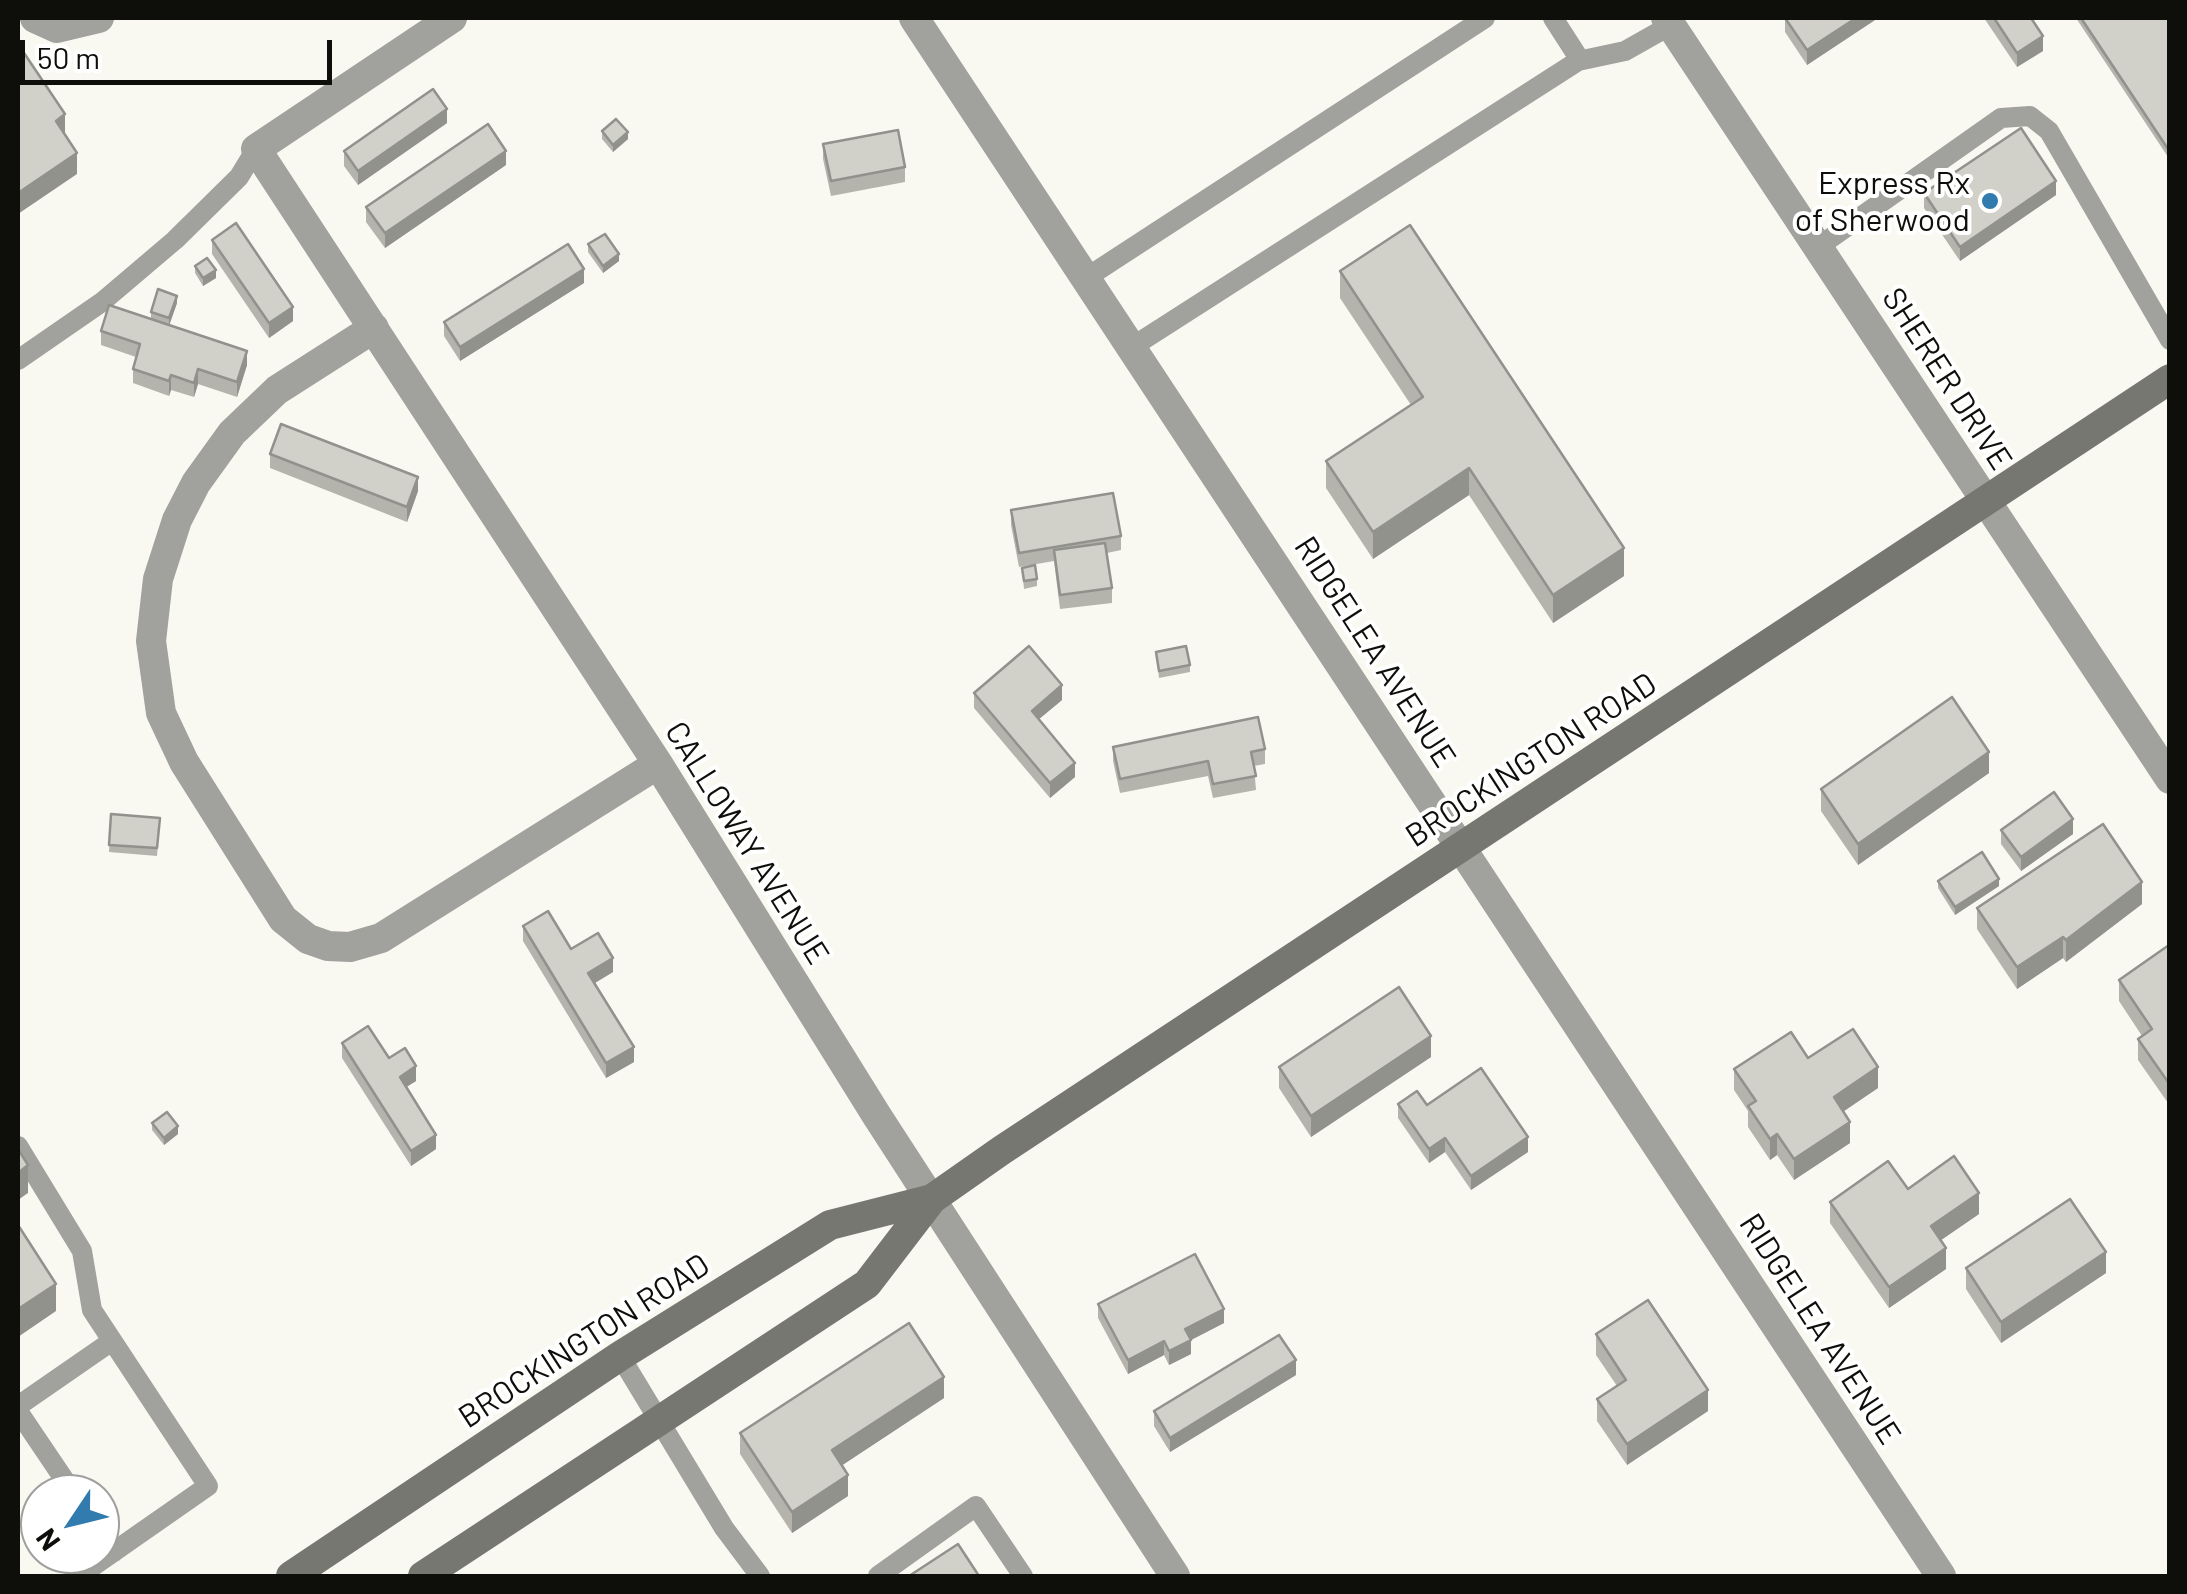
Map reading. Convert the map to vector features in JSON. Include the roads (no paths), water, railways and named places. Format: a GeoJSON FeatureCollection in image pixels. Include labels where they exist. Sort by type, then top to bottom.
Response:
{"type":"FeatureCollection","features":[{"type":"Feature","properties":{"kind":"main road","name":"BROCKINGTON ROAD"},"geometry":{"type":"LineString","coordinates":[[424,1576],[867,1284],[932,1200],[2170,379]]}},
{"type":"Feature","properties":{"kind":"main road","name":"BROCKINGTON ROAD"},"geometry":{"type":"LineString","coordinates":[[291,1576],[620,1356],[830,1225],[932,1200]]}},
{"type":"Feature","properties":{"kind":"street"},"geometry":{"type":"LineString","coordinates":[[35,18],[57,28],[99,18]]}},
{"type":"Feature","properties":{"kind":"street"},"geometry":{"type":"LineString","coordinates":[[256,148],[452,18]]}},
{"type":"Feature","properties":{"kind":"street","name":"RIDGELEA AVENUE"},"geometry":{"type":"LineString","coordinates":[[914,18],[1941,1576]]}},
{"type":"Feature","properties":{"kind":"street","name":"SHERER DRIVE"},"geometry":{"type":"LineString","coordinates":[[1668,21],[1985,501],[2164,760]]}},
{"type":"Feature","properties":{"kind":"street","name":"CALLOWAY AVENUE"},"geometry":{"type":"LineString","coordinates":[[256,148],[658,764],[932,1200],[1175,1576]]}},
{"type":"Feature","properties":{"kind":"street"},"geometry":{"type":"LineString","coordinates":[[374,328],[277,390],[232,433],[196,483],[177,520],[158,579],[151,641],[161,713],[184,762],[284,919],[308,939],[328,946],[350,947],[381,938],[658,764]]}},
{"type":"Feature","properties":{"kind":"lane"},"geometry":{"type":"LineString","coordinates":[[1086,278],[1485,18]]}},
{"type":"Feature","properties":{"kind":"lane"},"geometry":{"type":"LineString","coordinates":[[1553,18],[1580,60]]}},
{"type":"Feature","properties":{"kind":"lane"},"geometry":{"type":"LineString","coordinates":[[1132,348],[1580,60],[1624,50],[1668,21]]}},
{"type":"Feature","properties":{"kind":"lane"},"geometry":{"type":"LineString","coordinates":[[1818,247],[2000,118],[2030,116],[2048,131],[2170,340]]}},
{"type":"Feature","properties":{"kind":"lane"},"geometry":{"type":"LineString","coordinates":[[18,360],[102,302],[175,240],[239,177],[256,148]]}},
{"type":"Feature","properties":{"kind":"lane"},"geometry":{"type":"LineString","coordinates":[[18,1146],[82,1251],[92,1310],[208,1486],[120,1548]]}},
{"type":"Feature","properties":{"kind":"lane"},"geometry":{"type":"LineString","coordinates":[[61,1474],[18,1408],[112,1340]]}},
{"type":"Feature","properties":{"kind":"lane"},"geometry":{"type":"LineString","coordinates":[[620,1356],[724,1528],[760,1576]]}},
{"type":"Feature","properties":{"kind":"lane"},"geometry":{"type":"LineString","coordinates":[[878,1576],[976,1506],[1023,1576]]}},
{"type":"Feature","properties":{"kind":"place","name":"Express Rx of Sherwood"},"geometry":{"type":"Point","coordinates":[1990,201]}}]}
